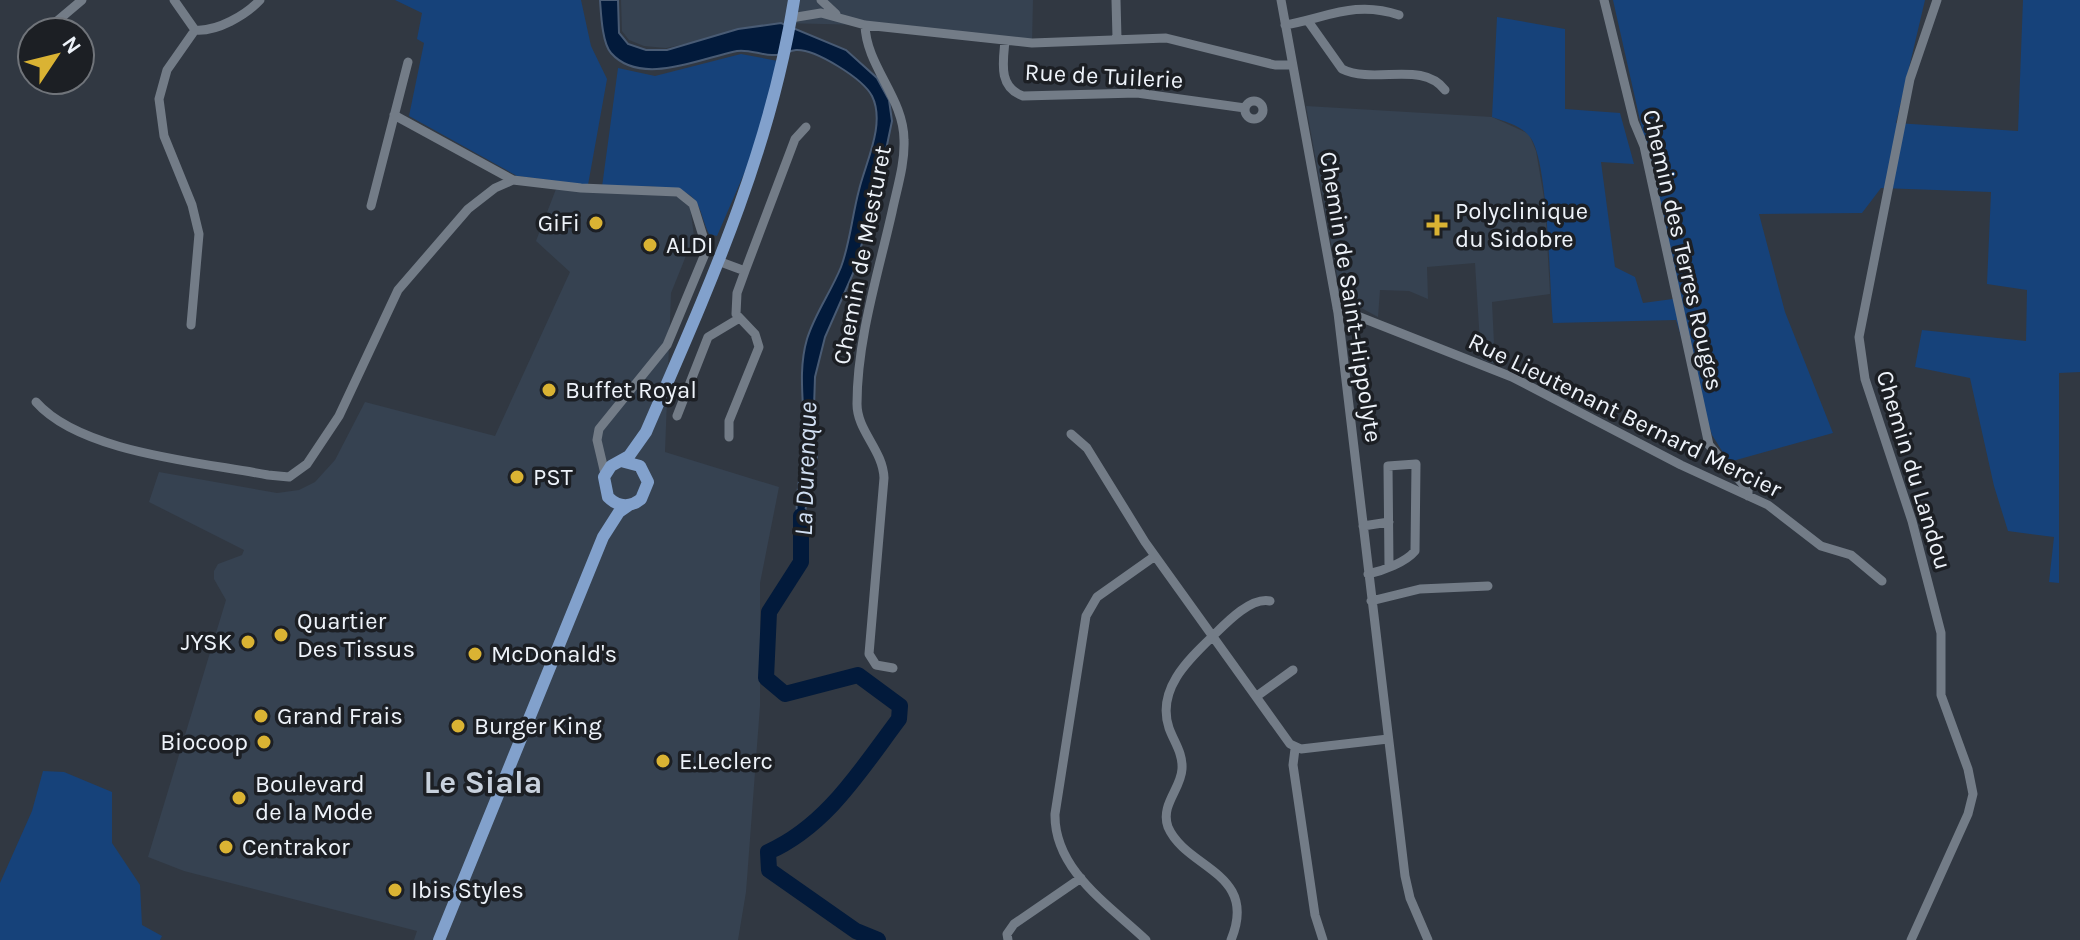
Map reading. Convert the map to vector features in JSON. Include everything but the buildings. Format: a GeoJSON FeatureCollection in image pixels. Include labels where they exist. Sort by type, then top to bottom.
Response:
{"type":"FeatureCollection","features":[{"type":"Feature","properties":{"kind":"main road"},"geometry":{"type":"LineString","coordinates":[[603,537],[608,497],[603,484],[605,475],[646,432],[718,261],[755,166],[782,68],[794,0]]}},
{"type":"Feature","properties":{"kind":"main road"},"geometry":{"type":"LineString","coordinates":[[439,940],[603,537],[619,512],[645,494],[648,482],[644,471],[646,432]]}},
{"type":"Feature","properties":{"kind":"main road"},"geometry":{"type":"LineString","coordinates":[[620,462],[634,463],[644,471]]}},
{"type":"Feature","properties":{"kind":"main road"},"geometry":{"type":"LineString","coordinates":[[608,497],[617,504],[629,505]]}},
{"type":"Feature","properties":{"kind":"street"},"geometry":{"type":"LineString","coordinates":[[63,16],[82,0]]}},
{"type":"Feature","properties":{"kind":"street"},"geometry":{"type":"LineString","coordinates":[[174,0],[195,30]]}},
{"type":"Feature","properties":{"kind":"street"},"geometry":{"type":"LineString","coordinates":[[195,30],[208,29],[244,14],[260,0]]}},
{"type":"Feature","properties":{"kind":"street"},"geometry":{"type":"LineString","coordinates":[[821,0],[839,16]]}},
{"type":"Feature","properties":{"kind":"street"},"geometry":{"type":"LineString","coordinates":[[1116,0],[1117,38]]}},
{"type":"Feature","properties":{"kind":"street","name":"Chemin de Saint-Hippolyte"},"geometry":{"type":"LineString","coordinates":[[1281,0],[1337,308],[1406,884],[1428,940]]}},
{"type":"Feature","properties":{"kind":"street","name":"Chemin des Terres Rouges"},"geometry":{"type":"LineString","coordinates":[[1604,0],[1634,122],[1644,146],[1709,445],[1748,490],[1748,496]]}},
{"type":"Feature","properties":{"kind":"street","name":"Chemin du Landou"},"geometry":{"type":"LineString","coordinates":[[1911,940],[1968,814],[1973,794],[1966,761],[1942,701],[1941,633],[1912,521],[1865,379],[1859,337],[1910,79],[1937,0]]}},
{"type":"Feature","properties":{"kind":"street"},"geometry":{"type":"LineString","coordinates":[[1285,25],[1308,21],[1344,5],[1384,8],[1399,15]]}},
{"type":"Feature","properties":{"kind":"street"},"geometry":{"type":"LineString","coordinates":[[790,22],[812,14],[839,16],[865,25],[1046,44],[1117,38],[1179,40],[1275,65],[1292,65]]}},
{"type":"Feature","properties":{"kind":"street"},"geometry":{"type":"LineString","coordinates":[[1308,21],[1342,69],[1389,77],[1408,74],[1430,76],[1445,90]]}},
{"type":"Feature","properties":{"kind":"street","name":"Chemin de Mesturet"},"geometry":{"type":"LineString","coordinates":[[865,25],[867,41],[893,99],[904,137],[899,179],[863,343],[857,404],[860,420],[880,453],[884,478],[869,654],[876,665],[893,668]]}},
{"type":"Feature","properties":{"kind":"street"},"geometry":{"type":"LineString","coordinates":[[191,325],[199,234],[192,205],[164,136],[159,99],[167,70],[195,30]]}},
{"type":"Feature","properties":{"kind":"street","name":"Rue de Tuilerie"},"geometry":{"type":"LineString","coordinates":[[1005,41],[1004,76],[1012,91],[1023,96],[1137,93],[1245,108]]}},
{"type":"Feature","properties":{"kind":"street"},"geometry":{"type":"LineString","coordinates":[[371,206],[408,62]]}},
{"type":"Feature","properties":{"kind":"street"},"geometry":{"type":"LineString","coordinates":[[394,115],[513,180],[581,188],[672,191],[690,199],[707,249],[667,345],[599,429],[605,475]]}},
{"type":"Feature","properties":{"kind":"street"},"geometry":{"type":"LineString","coordinates":[[729,437],[729,421],[759,347],[755,334],[738,319],[736,298],[795,139],[806,127]]}},
{"type":"Feature","properties":{"kind":"street"},"geometry":{"type":"LineString","coordinates":[[36,402],[50,416],[99,441],[268,475],[295,474],[319,448],[339,416],[403,283],[477,201],[513,180]]}},
{"type":"Feature","properties":{"kind":"street"},"geometry":{"type":"LineString","coordinates":[[718,261],[745,271]]}},
{"type":"Feature","properties":{"kind":"street","name":"Rue Lieutenant Bernard Mercier"},"geometry":{"type":"LineString","coordinates":[[1337,308],[1512,377],[1785,516],[1821,546],[1855,558],[1882,581]]}},
{"type":"Feature","properties":{"kind":"street"},"geometry":{"type":"LineString","coordinates":[[677,416],[708,337],[738,319]]}},
{"type":"Feature","properties":{"kind":"street"},"geometry":{"type":"LineString","coordinates":[[1071,434],[1087,448],[1155,556],[1295,749],[1293,765],[1315,915],[1323,940]]}},
{"type":"Feature","properties":{"kind":"street"},"geometry":{"type":"LineString","coordinates":[[599,446],[620,462]]}},
{"type":"Feature","properties":{"kind":"street"},"geometry":{"type":"LineString","coordinates":[[1368,574],[1389,566],[1415,551],[1416,464],[1388,466],[1389,566]]}},
{"type":"Feature","properties":{"kind":"street"},"geometry":{"type":"LineString","coordinates":[[1363,526],[1389,525]]}},
{"type":"Feature","properties":{"kind":"street"},"geometry":{"type":"LineString","coordinates":[[1146,940],[1081,878],[1061,850],[1055,823],[1084,623],[1097,597],[1155,556]]}},
{"type":"Feature","properties":{"kind":"street"},"geometry":{"type":"LineString","coordinates":[[1371,601],[1420,589],[1488,586]]}},
{"type":"Feature","properties":{"kind":"street"},"geometry":{"type":"LineString","coordinates":[[1231,940],[1237,915],[1230,890],[1175,837],[1166,817],[1182,769],[1181,754],[1168,725],[1168,699],[1180,671],[1213,636],[1255,603],[1270,601]]}},
{"type":"Feature","properties":{"kind":"street"},"geometry":{"type":"LineString","coordinates":[[1257,696],[1293,670]]}},
{"type":"Feature","properties":{"kind":"street"},"geometry":{"type":"LineString","coordinates":[[1295,749],[1388,739]]}},
{"type":"Feature","properties":{"kind":"street"},"geometry":{"type":"LineString","coordinates":[[1008,940],[1007,934],[1014,924],[1081,878]]}},
{"type":"Feature","properties":{"kind":"shaded area"},"geometry":{"type":"Polygon","coordinates":[[[395,0],[581,0],[591,46],[607,79],[588,185],[517,176],[409,116],[424,43],[417,39],[422,13],[395,0]]]}},
{"type":"Feature","properties":{"kind":"shaded area"},"geometry":{"type":"Polygon","coordinates":[[[621,0],[1033,0],[1032,43],[865,25],[781,23],[666,48],[644,46],[629,40],[622,31],[621,0]]]}},
{"type":"Feature","properties":{"kind":"shaded area"},"geometry":{"type":"Polygon","coordinates":[[[1613,0],[1925,0],[1896,123],[2018,131],[2023,0],[2080,0],[2080,372],[2059,373],[2059,583],[2049,582],[2054,537],[2008,531],[1994,486],[1970,378],[1915,367],[1922,330],[2026,341],[2027,290],[1987,284],[1991,192],[1881,188],[1862,213],[1759,214],[1785,312],[1833,433],[1729,462],[1712,435],[1676,320],[1553,323],[1545,197],[1536,150],[1530,137],[1522,130],[1492,117],[1497,17],[1565,29],[1565,109],[1620,113],[1634,164],[1601,162],[1615,267],[1635,277],[1643,303],[1680,298],[1613,0]]]}},
{"type":"Feature","properties":{"kind":"shaded area"},"geometry":{"type":"Polygon","coordinates":[[[741,54],[778,61],[753,153],[717,236],[709,234],[697,203],[687,193],[638,186],[602,187],[618,68],[655,76],[741,54]]]}},
{"type":"Feature","properties":{"kind":"shaded area","name":"Polyclinique du Sidobre"},"geometry":{"type":"Polygon","coordinates":[[[1306,106],[1492,117],[1529,134],[1536,151],[1545,204],[1550,294],[1492,302],[1495,364],[1481,359],[1475,263],[1427,267],[1428,299],[1409,291],[1380,290],[1378,317],[1341,297],[1306,106]]]}},
{"type":"Feature","properties":{"kind":"shaded area"},"geometry":{"type":"Polygon","coordinates":[[[556,189],[676,196],[690,206],[694,236],[671,293],[665,452],[779,487],[760,583],[760,706],[746,892],[738,940],[414,940],[417,931],[184,871],[148,857],[226,600],[214,579],[214,571],[218,564],[242,555],[244,550],[149,502],[159,472],[277,493],[299,490],[315,482],[335,460],[365,402],[495,436],[570,272],[536,241],[556,189]]]}},
{"type":"Feature","properties":{"kind":"shaded area"},"geometry":{"type":"Polygon","coordinates":[[[43,771],[64,772],[112,792],[112,843],[140,885],[142,925],[162,936],[160,940],[0,940],[0,883],[32,811],[43,771]]]}},
{"type":"Feature","properties":{"kind":"water"},"geometry":{"type":"Polygon","coordinates":[[[600,0],[618,0],[619,33],[628,44],[646,50],[667,50],[738,29],[781,23],[846,50],[877,78],[889,100],[892,121],[882,169],[855,269],[825,337],[815,377],[813,439],[817,457],[804,516],[803,542],[797,501],[804,441],[804,352],[810,329],[837,276],[847,248],[876,131],[876,107],[872,96],[838,66],[805,51],[768,55],[737,51],[672,67],[638,68],[624,63],[608,48],[602,28],[600,0]]]}},
{"type":"Feature","properties":{"kind":"waterway","name":"La Durenque"},"geometry":{"type":"LineString","coordinates":[[801,516],[801,562],[769,612],[766,678],[785,694],[858,675],[900,706],[899,719],[857,776],[826,811],[789,841],[768,852],[769,870],[856,931],[878,940]]}},
{"type":"Feature","properties":{"kind":"place","name":"GiFi"},"geometry":{"type":"Point","coordinates":[596,223]}},
{"type":"Feature","properties":{"kind":"place","name":"Polyclinique du Sidobre"},"geometry":{"type":"Point","coordinates":[1437,225]}},
{"type":"Feature","properties":{"kind":"place","name":"ALDI"},"geometry":{"type":"Point","coordinates":[650,245]}},
{"type":"Feature","properties":{"kind":"place","name":"Buffet Royal"},"geometry":{"type":"Point","coordinates":[549,390]}},
{"type":"Feature","properties":{"kind":"place","name":"PST"},"geometry":{"type":"Point","coordinates":[517,477]}},
{"type":"Feature","properties":{"kind":"place","name":"Quartier Des Tissus"},"geometry":{"type":"Point","coordinates":[281,635]}},
{"type":"Feature","properties":{"kind":"place","name":"JYSK"},"geometry":{"type":"Point","coordinates":[248,642]}},
{"type":"Feature","properties":{"kind":"place","name":"McDonald's"},"geometry":{"type":"Point","coordinates":[475,654]}},
{"type":"Feature","properties":{"kind":"place","name":"Grand Frais"},"geometry":{"type":"Point","coordinates":[261,716]}},
{"type":"Feature","properties":{"kind":"place","name":"Burger King"},"geometry":{"type":"Point","coordinates":[458,726]}},
{"type":"Feature","properties":{"kind":"place","name":"Biocoop"},"geometry":{"type":"Point","coordinates":[264,742]}},
{"type":"Feature","properties":{"kind":"place","name":"E.Leclerc"},"geometry":{"type":"Point","coordinates":[663,761]}},
{"type":"Feature","properties":{"kind":"place","name":"Boulevard de la Mode"},"geometry":{"type":"Point","coordinates":[239,798]}},
{"type":"Feature","properties":{"kind":"place","name":"Centrakor"},"geometry":{"type":"Point","coordinates":[226,847]}},
{"type":"Feature","properties":{"kind":"place","name":"Ibis Styles"},"geometry":{"type":"Point","coordinates":[395,890]}},
{"type":"Feature","properties":{"kind":"district","name":"Le Siala"},"geometry":{"type":"Point","coordinates":[483,782]}}]}
